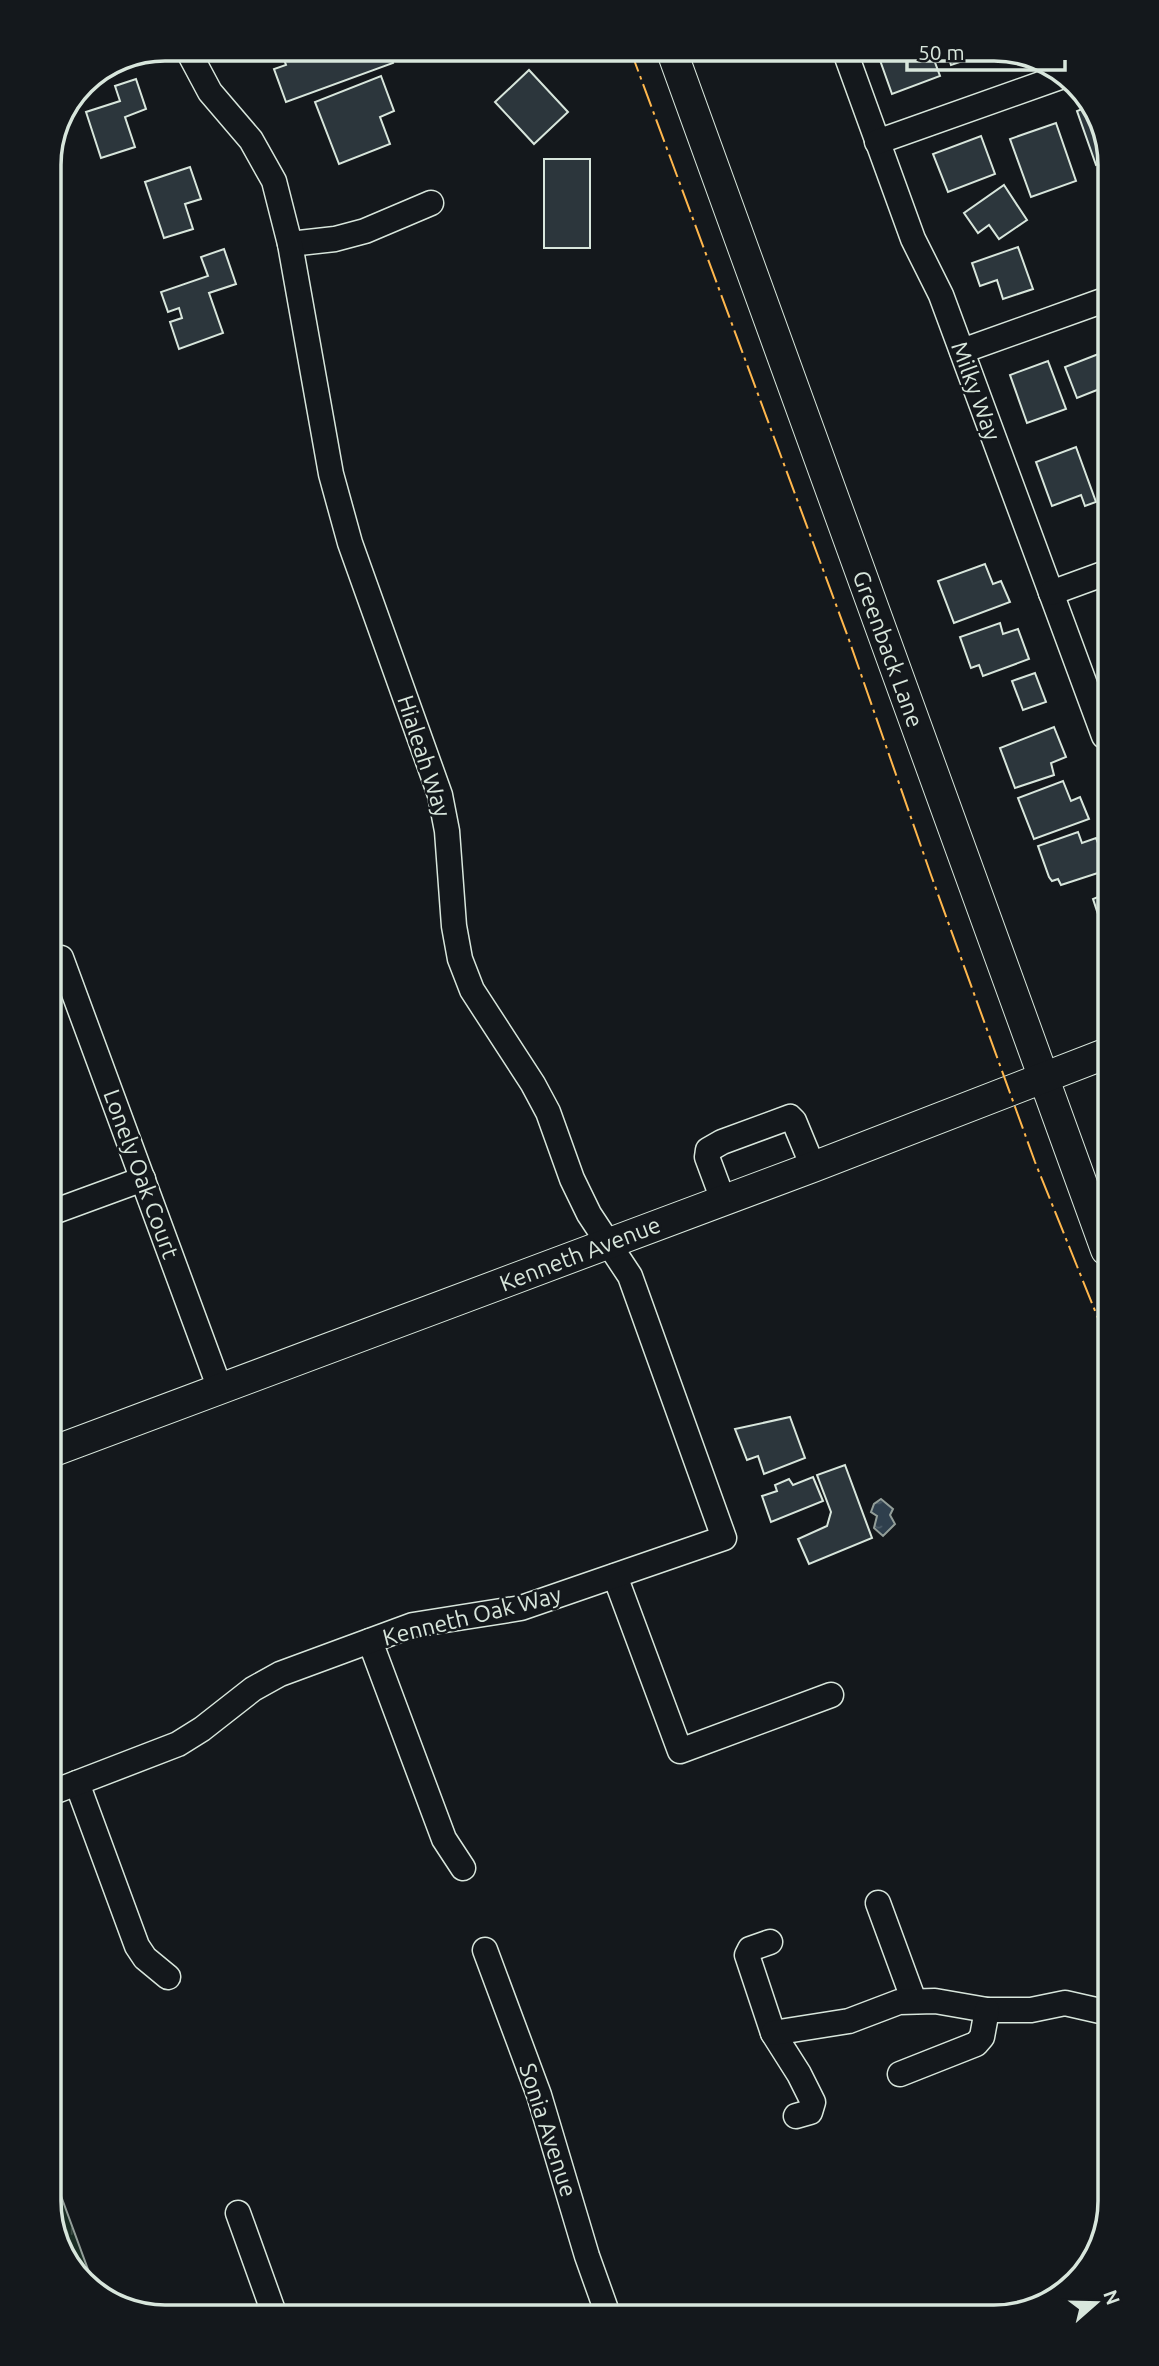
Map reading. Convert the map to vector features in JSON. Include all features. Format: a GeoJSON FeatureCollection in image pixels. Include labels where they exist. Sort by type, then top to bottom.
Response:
{"type":"FeatureCollection","features":[{"type":"Feature","properties":{"kind":"main road","name":"Greenback Lane"},"geometry":{"type":"LineString","coordinates":[[675,61],[1098,1228]]}},
{"type":"Feature","properties":{"kind":"main road","name":"Kenneth Avenue"},"geometry":{"type":"LineString","coordinates":[[61,1448],[1044,1080],[1098,1057]]}},
{"type":"Feature","properties":{"kind":"street","name":"Hialeah Way"},"geometry":{"type":"LineString","coordinates":[[193,61],[210,92],[260,153],[274,181],[290,244],[331,474],[350,543],[440,795],[447,831],[454,926],[460,959],[479,1006],[533,1084],[548,1112],[572,1178],[589,1214],[608,1244]]}},
{"type":"Feature","properties":{"kind":"street","name":"Milky Way"},"geometry":{"type":"LineString","coordinates":[[848,61],[913,239],[941,295],[1098,720]]}},
{"type":"Feature","properties":{"kind":"street"},"geometry":{"type":"LineString","coordinates":[[877,142],[1053,80]]}},
{"type":"Feature","properties":{"kind":"street"},"geometry":{"type":"LineString","coordinates":[[290,244],[335,239],[365,231],[431,203]]}},
{"type":"Feature","properties":{"kind":"street"},"geometry":{"type":"LineString","coordinates":[[962,351],[1098,302]]}},
{"type":"Feature","properties":{"kind":"street"},"geometry":{"type":"LineString","coordinates":[[1051,593],[1098,576]]}},
{"type":"Feature","properties":{"kind":"street","name":"Lonely Oak Court"},"geometry":{"type":"LineString","coordinates":[[61,958],[220,1389]]}},
{"type":"Feature","properties":{"kind":"street"},"geometry":{"type":"LineString","coordinates":[[723,1200],[707,1157],[708,1150],[722,1142],[790,1117],[813,1167]]}},
{"type":"Feature","properties":{"kind":"street"},"geometry":{"type":"LineString","coordinates":[[61,1210],[143,1179]]}},
{"type":"Feature","properties":{"kind":"street","name":"Kenneth Oak Way"},"geometry":{"type":"LineString","coordinates":[[66,1787],[178,1744],[253,1689],[280,1674],[423,1623],[521,1608],[724,1538],[629,1276],[608,1244]]}},
{"type":"Feature","properties":{"kind":"street"},"geometry":{"type":"LineString","coordinates":[[615,1576],[680,1751],[831,1695]]}},
{"type":"Feature","properties":{"kind":"street"},"geometry":{"type":"LineString","coordinates":[[370,1641],[444,1839],[463,1868]]}},
{"type":"Feature","properties":{"kind":"street"},"geometry":{"type":"LineString","coordinates":[[66,1787],[137,1946],[145,1958],[168,1978]]}},
{"type":"Feature","properties":{"kind":"street"},"geometry":{"type":"LineString","coordinates":[[877,1903],[914,2001]]}},
{"type":"Feature","properties":{"kind":"street"},"geometry":{"type":"LineString","coordinates":[[770,1942],[750,1949],[747,1955],[773,2033],[813,2102],[810,2112],[796,2116]]}},
{"type":"Feature","properties":{"kind":"street","name":"Sonia Avenue"},"geometry":{"type":"LineString","coordinates":[[485,1950],[539,2095],[587,2256],[604,2305]]}},
{"type":"Feature","properties":{"kind":"street"},"geometry":{"type":"LineString","coordinates":[[773,2033],[849,2021],[899,2002],[934,2001],[987,2010],[1031,2010],[1065,2003],[1098,2010]]}},
{"type":"Feature","properties":{"kind":"street"},"geometry":{"type":"LineString","coordinates":[[900,2074],[976,2044],[982,2036],[987,2010]]}},
{"type":"Feature","properties":{"kind":"street"},"geometry":{"type":"LineString","coordinates":[[238,2214],[271,2305]]}},
{"type":"Feature","properties":{"kind":"green space"},"geometry":{"type":"Polygon","coordinates":[[[61,2196],[88,2270],[69,2241],[63,2221],[61,2196]]]}},
{"type":"Feature","properties":{"kind":"water"},"geometry":{"type":"Polygon","coordinates":[[[881,1499],[893,1509],[890,1515],[895,1524],[883,1536],[874,1528],[877,1516],[871,1512],[874,1504],[881,1499]]]}},
{"type":"Feature","properties":{"kind":"building"},"geometry":{"type":"Polygon","coordinates":[[[284,61],[393,63],[286,102],[274,69],[286,65],[284,61]]]}},
{"type":"Feature","properties":{"kind":"building"},"geometry":{"type":"Polygon","coordinates":[[[880,61],[934,61],[940,76],[892,94],[880,61]]]}},
{"type":"Feature","properties":{"kind":"building"},"geometry":{"type":"Polygon","coordinates":[[[529,70],[568,112],[534,144],[495,102],[529,70]]]}},
{"type":"Feature","properties":{"kind":"building"},"geometry":{"type":"Polygon","coordinates":[[[381,76],[394,111],[380,117],[390,144],[339,164],[315,102],[381,76]]]}},
{"type":"Feature","properties":{"kind":"building"},"geometry":{"type":"Polygon","coordinates":[[[136,79],[146,109],[125,117],[135,147],[101,158],[86,112],[120,101],[115,86],[136,79]]]}},
{"type":"Feature","properties":{"kind":"building"},"geometry":{"type":"Polygon","coordinates":[[[1081,109],[1090,125],[1096,145],[1096,165],[1077,111],[1081,109]]]}},
{"type":"Feature","properties":{"kind":"building"},"geometry":{"type":"Polygon","coordinates":[[[1056,123],[1076,181],[1031,197],[1010,139],[1056,123]]]}},
{"type":"Feature","properties":{"kind":"building"},"geometry":{"type":"Polygon","coordinates":[[[981,136],[995,174],[948,192],[933,154],[981,136]]]}},
{"type":"Feature","properties":{"kind":"building"},"geometry":{"type":"Polygon","coordinates":[[[544,159],[590,159],[590,248],[544,248],[544,159]]]}},
{"type":"Feature","properties":{"kind":"building"},"geometry":{"type":"Polygon","coordinates":[[[190,167],[201,199],[185,204],[193,229],[164,238],[145,182],[190,167]]]}},
{"type":"Feature","properties":{"kind":"building"},"geometry":{"type":"Polygon","coordinates":[[[1004,185],[1027,220],[999,239],[989,225],[978,233],[964,213],[1004,185]]]}},
{"type":"Feature","properties":{"kind":"building"},"geometry":{"type":"Polygon","coordinates":[[[1018,247],[1033,289],[1003,299],[997,280],[980,286],[972,263],[1018,247]]]}},
{"type":"Feature","properties":{"kind":"building"},"geometry":{"type":"Polygon","coordinates":[[[224,249],[236,284],[209,293],[223,333],[179,349],[170,322],[182,318],[179,308],[168,312],[161,292],[208,276],[201,257],[224,249]]]}},
{"type":"Feature","properties":{"kind":"building"},"geometry":{"type":"Polygon","coordinates":[[[1098,354],[1098,390],[1077,398],[1065,367],[1098,354]]]}},
{"type":"Feature","properties":{"kind":"building"},"geometry":{"type":"Polygon","coordinates":[[[1048,361],[1066,409],[1027,423],[1010,375],[1048,361]]]}},
{"type":"Feature","properties":{"kind":"building"},"geometry":{"type":"Polygon","coordinates":[[[1076,447],[1096,502],[1085,506],[1081,495],[1052,506],[1036,462],[1076,447]]]}},
{"type":"Feature","properties":{"kind":"building"},"geometry":{"type":"Polygon","coordinates":[[[985,564],[993,584],[1001,581],[1010,602],[954,623],[938,581],[985,564]]]}},
{"type":"Feature","properties":{"kind":"building"},"geometry":{"type":"Polygon","coordinates":[[[1000,623],[1003,634],[1018,629],[1029,659],[983,676],[979,665],[971,668],[960,637],[1000,623]]]}},
{"type":"Feature","properties":{"kind":"building"},"geometry":{"type":"Polygon","coordinates":[[[1035,673],[1046,702],[1023,710],[1012,681],[1035,673]]]}},
{"type":"Feature","properties":{"kind":"building"},"geometry":{"type":"Polygon","coordinates":[[[1054,727],[1066,757],[1051,763],[1054,775],[1015,788],[1000,748],[1054,727]]]}},
{"type":"Feature","properties":{"kind":"building"},"geometry":{"type":"Polygon","coordinates":[[[1063,781],[1071,801],[1080,797],[1089,819],[1034,839],[1018,798],[1063,781]]]}},
{"type":"Feature","properties":{"kind":"building"},"geometry":{"type":"Polygon","coordinates":[[[1078,832],[1082,843],[1096,838],[1098,873],[1061,885],[1058,879],[1052,881],[1038,846],[1078,832]]]}},
{"type":"Feature","properties":{"kind":"building"},"geometry":{"type":"Polygon","coordinates":[[[1098,897],[1098,914],[1093,899],[1098,897]]]}},
{"type":"Feature","properties":{"kind":"building"},"geometry":{"type":"Polygon","coordinates":[[[790,1417],[805,1458],[764,1474],[758,1456],[747,1460],[735,1429],[790,1417]]]}},
{"type":"Feature","properties":{"kind":"building"},"geometry":{"type":"Polygon","coordinates":[[[845,1465],[872,1538],[809,1564],[798,1539],[827,1526],[831,1512],[817,1475],[845,1465]]]}},
{"type":"Feature","properties":{"kind":"building"},"geometry":{"type":"Polygon","coordinates":[[[813,1477],[823,1501],[771,1522],[762,1496],[777,1491],[775,1485],[789,1479],[793,1485],[813,1477]]]}},
{"type":"Feature","properties":{"kind":"power"},"geometry":{"type":"LineString","coordinates":[[634,61],[848,637],[1035,1162],[1098,1318]]}}]}
